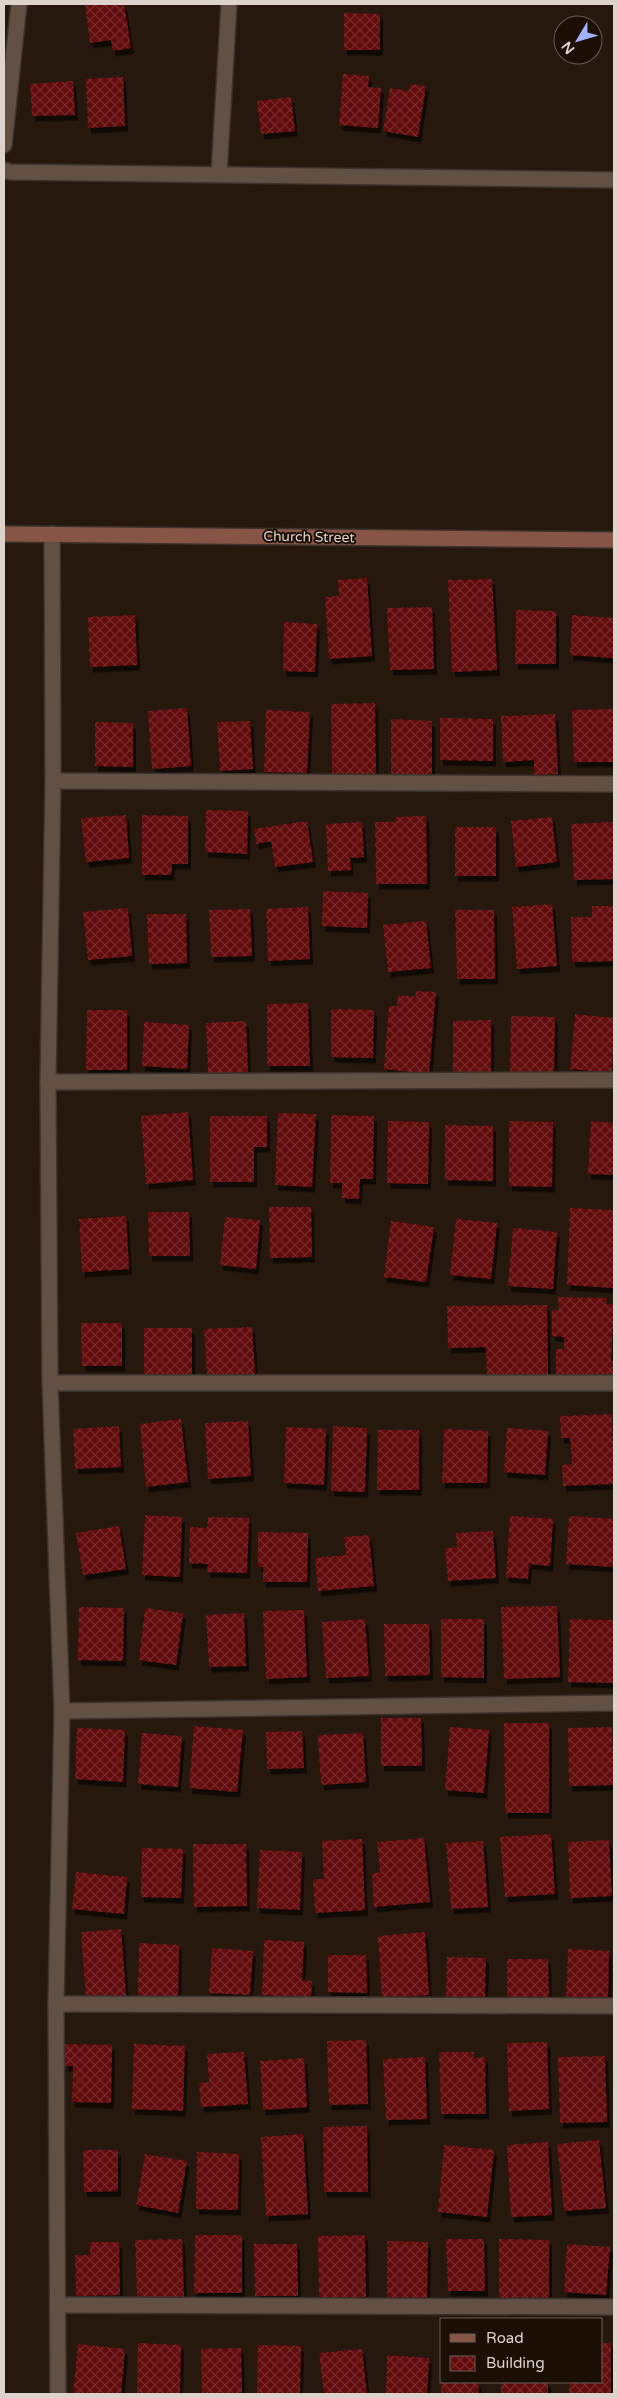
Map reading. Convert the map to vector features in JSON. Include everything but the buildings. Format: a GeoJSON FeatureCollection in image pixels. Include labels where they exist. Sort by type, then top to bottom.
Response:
{"type":"FeatureCollection","features":[{"type":"Feature","properties":{"kind":"street"},"geometry":{"type":"LineString","coordinates":[[4,145],[19,4]]}},
{"type":"Feature","properties":{"kind":"street"},"geometry":{"type":"LineString","coordinates":[[219,174],[229,4]]}},
{"type":"Feature","properties":{"kind":"street"},"geometry":{"type":"LineString","coordinates":[[4,170],[10,172],[614,180]]}},
{"type":"Feature","properties":{"kind":"street","name":"Church Street"},"geometry":{"type":"LineString","coordinates":[[4,534],[614,540]]}},
{"type":"Feature","properties":{"kind":"street"},"geometry":{"type":"LineString","coordinates":[[52,534],[53,781],[48,1082],[50,1383],[62,1711],[56,2004],[58,2394]]}},
{"type":"Feature","properties":{"kind":"street"},"geometry":{"type":"LineString","coordinates":[[53,781],[614,784]]}},
{"type":"Feature","properties":{"kind":"street"},"geometry":{"type":"LineString","coordinates":[[48,1082],[614,1080]]}},
{"type":"Feature","properties":{"kind":"street"},"geometry":{"type":"LineString","coordinates":[[50,1383],[614,1383]]}},
{"type":"Feature","properties":{"kind":"street"},"geometry":{"type":"LineString","coordinates":[[62,1711],[614,1703]]}},
{"type":"Feature","properties":{"kind":"street"},"geometry":{"type":"LineString","coordinates":[[56,2004],[614,2006]]}},
{"type":"Feature","properties":{"kind":"street"},"geometry":{"type":"LineString","coordinates":[[58,2305],[614,2307]]}}]}
